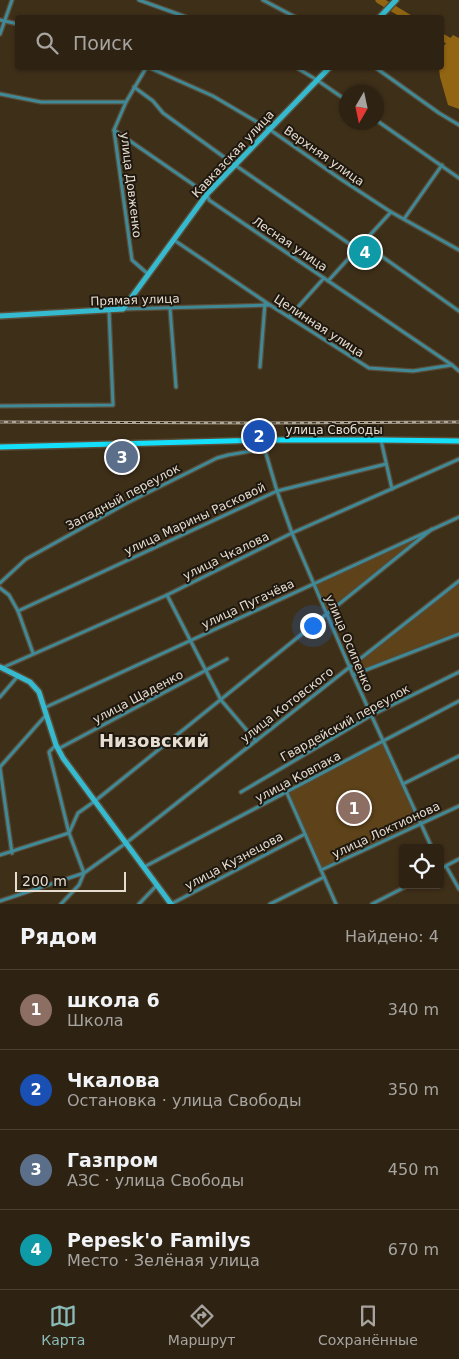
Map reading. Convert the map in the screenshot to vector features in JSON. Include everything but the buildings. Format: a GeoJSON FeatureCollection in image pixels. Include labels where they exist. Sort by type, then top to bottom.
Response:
{"type":"FeatureCollection","features":[{"type":"Feature","properties":{"kind":"main road","name":"улица Свободы"},"geometry":{"type":"LineString","coordinates":[[0,447],[262,440],[459,441]]}},
{"type":"Feature","properties":{"kind":"street"},"geometry":{"type":"LineString","coordinates":[[0,34],[2,20],[12,0]]}},
{"type":"Feature","properties":{"kind":"street"},"geometry":{"type":"LineString","coordinates":[[139,0],[181,15]]}},
{"type":"Feature","properties":{"kind":"street"},"geometry":{"type":"LineString","coordinates":[[263,0],[291,15]]}},
{"type":"Feature","properties":{"kind":"street"},"geometry":{"type":"LineString","coordinates":[[382,15],[396,0]]}},
{"type":"Feature","properties":{"kind":"street"},"geometry":{"type":"LineString","coordinates":[[2,20],[15,23]]}},
{"type":"Feature","properties":{"kind":"street","name":"улица Довженко"},"geometry":{"type":"LineString","coordinates":[[147,70],[134,87],[114,130],[132,260],[148,274]]}},
{"type":"Feature","properties":{"kind":"street","name":"Верхняя улица"},"geometry":{"type":"LineString","coordinates":[[153,70],[213,96],[268,129],[391,212],[459,250]]}},
{"type":"Feature","properties":{"kind":"street"},"geometry":{"type":"LineString","coordinates":[[300,70],[339,95]]}},
{"type":"Feature","properties":{"kind":"street","name":"Кавказская улица"},"geometry":{"type":"LineString","coordinates":[[123,309],[207,194],[327,70]]}},
{"type":"Feature","properties":{"kind":"street"},"geometry":{"type":"LineString","coordinates":[[379,70],[438,113],[459,125]]}},
{"type":"Feature","properties":{"kind":"street"},"geometry":{"type":"LineString","coordinates":[[134,87],[153,101],[163,113],[357,249]]}},
{"type":"Feature","properties":{"kind":"street"},"geometry":{"type":"LineString","coordinates":[[0,94],[41,102],[126,102]]}},
{"type":"Feature","properties":{"kind":"street"},"geometry":{"type":"LineString","coordinates":[[384,126],[459,178]]}},
{"type":"Feature","properties":{"kind":"street","name":"Лесная улица"},"geometry":{"type":"LineString","coordinates":[[114,130],[207,194],[209,200],[459,371]]}},
{"type":"Feature","properties":{"kind":"street"},"geometry":{"type":"LineString","coordinates":[[404,219],[442,166]]}},
{"type":"Feature","properties":{"kind":"street"},"geometry":{"type":"LineString","coordinates":[[328,281],[391,212]]}},
{"type":"Feature","properties":{"kind":"street","name":"Целинная улица"},"geometry":{"type":"LineString","coordinates":[[174,240],[265,303],[260,367]]}},
{"type":"Feature","properties":{"kind":"street"},"geometry":{"type":"LineString","coordinates":[[363,243],[459,311]]}},
{"type":"Feature","properties":{"kind":"street"},"geometry":{"type":"LineString","coordinates":[[289,317],[324,278]]}},
{"type":"Feature","properties":{"kind":"street","name":"Прямая улица"},"geometry":{"type":"LineString","coordinates":[[0,316],[265,303],[270,305]]}},
{"type":"Feature","properties":{"kind":"street","name":"Целинная улица"},"geometry":{"type":"LineString","coordinates":[[270,305],[369,368],[413,372],[452,365]]}},
{"type":"Feature","properties":{"kind":"street"},"geometry":{"type":"LineString","coordinates":[[170,308],[176,387]]}},
{"type":"Feature","properties":{"kind":"street"},"geometry":{"type":"LineString","coordinates":[[0,406],[113,405],[109,310]]}},
{"type":"Feature","properties":{"kind":"street","name":"улица Осипенко"},"geometry":{"type":"LineString","coordinates":[[262,440],[292,533],[353,676],[430,844]]}},
{"type":"Feature","properties":{"kind":"street"},"geometry":{"type":"LineString","coordinates":[[381,440],[392,489]]}},
{"type":"Feature","properties":{"kind":"street","name":"Западный переулок"},"geometry":{"type":"LineString","coordinates":[[0,583],[26,559],[126,503],[217,458],[264,449]]}},
{"type":"Feature","properties":{"kind":"street","name":"улица Чкалова"},"geometry":{"type":"LineString","coordinates":[[1,668],[167,594],[292,533],[459,459]]}},
{"type":"Feature","properties":{"kind":"street","name":"улица Марины Расковой"},"geometry":{"type":"LineString","coordinates":[[18,611],[277,491],[386,464]]}},
{"type":"Feature","properties":{"kind":"street","name":"улица Пугачёва"},"geometry":{"type":"LineString","coordinates":[[44,708],[459,517]]}},
{"type":"Feature","properties":{"kind":"street"},"geometry":{"type":"LineString","coordinates":[[0,856],[69,833],[78,813],[432,529]]}},
{"type":"Feature","properties":{"kind":"street","name":"улица Котовского"},"geometry":{"type":"LineString","coordinates":[[84,873],[126,843],[459,581]]}},
{"type":"Feature","properties":{"kind":"street"},"geometry":{"type":"LineString","coordinates":[[0,588],[9,595],[18,611],[33,653]]}},
{"type":"Feature","properties":{"kind":"street"},"geometry":{"type":"LineString","coordinates":[[167,594],[220,700],[256,741]]}},
{"type":"Feature","properties":{"kind":"street","name":"улица Котовского"},"geometry":{"type":"LineString","coordinates":[[353,676],[459,634]]}},
{"type":"Feature","properties":{"kind":"street","name":"улица Щаденко"},"geometry":{"type":"LineString","coordinates":[[57,747],[227,659]]}},
{"type":"Feature","properties":{"kind":"street"},"geometry":{"type":"LineString","coordinates":[[1,668],[30,682],[39,692],[57,747],[63,758],[171,904]]}},
{"type":"Feature","properties":{"kind":"street","name":"Гвардейский переулок"},"geometry":{"type":"LineString","coordinates":[[241,792],[372,715],[459,672]]}},
{"type":"Feature","properties":{"kind":"street"},"geometry":{"type":"LineString","coordinates":[[0,697],[18,676]]}},
{"type":"Feature","properties":{"kind":"street","name":"улица Ковпака"},"geometry":{"type":"LineString","coordinates":[[144,867],[459,701]]}},
{"type":"Feature","properties":{"kind":"street"},"geometry":{"type":"LineString","coordinates":[[12,852],[0,767],[46,715]]}},
{"type":"Feature","properties":{"kind":"street"},"geometry":{"type":"LineString","coordinates":[[57,747],[49,752],[69,833],[84,873],[79,885],[61,904]]}},
{"type":"Feature","properties":{"kind":"street"},"geometry":{"type":"LineString","coordinates":[[403,784],[459,756]]}},
{"type":"Feature","properties":{"kind":"street"},"geometry":{"type":"LineString","coordinates":[[286,792],[336,904]]}},
{"type":"Feature","properties":{"kind":"street","name":"улица Локтионова"},"geometry":{"type":"LineString","coordinates":[[321,870],[459,806]]}},
{"type":"Feature","properties":{"kind":"street","name":"улица Кузнецова"},"geometry":{"type":"LineString","coordinates":[[171,904],[305,834]]}},
{"type":"Feature","properties":{"kind":"street"},"geometry":{"type":"LineString","coordinates":[[459,859],[446,866],[459,889]]}},
{"type":"Feature","properties":{"kind":"street"},"geometry":{"type":"LineString","coordinates":[[0,901],[84,873]]}},
{"type":"Feature","properties":{"kind":"street"},"geometry":{"type":"LineString","coordinates":[[270,904],[324,877]]}},
{"type":"Feature","properties":{"kind":"street"},"geometry":{"type":"LineString","coordinates":[[139,904],[157,885]]}},
{"type":"Feature","properties":{"kind":"street"},"geometry":{"type":"LineString","coordinates":[[372,904],[400,889]]}},
{"type":"Feature","properties":{"kind":"shaded area"},"geometry":{"type":"Polygon","coordinates":[[[453,35],[459,38],[459,109],[448,105],[440,77],[439,70],[444,70],[444,46],[453,35]]]}},
{"type":"Feature","properties":{"kind":"shaded area"},"geometry":{"type":"Polygon","coordinates":[[[432,529],[327,614],[313,582],[432,529]]]}},
{"type":"Feature","properties":{"kind":"shaded area"},"geometry":{"type":"Polygon","coordinates":[[[459,581],[459,634],[353,675],[350,667],[459,581]]]}},
{"type":"Feature","properties":{"kind":"shaded area"},"geometry":{"type":"Polygon","coordinates":[[[384,741],[421,823],[321,870],[286,792],[384,741]]]}},
{"type":"Feature","properties":{"kind":"waterway"},"geometry":{"type":"LineString","coordinates":[[379,0],[404,15]]}},
{"type":"Feature","properties":{"kind":"waterway"},"geometry":{"type":"LineString","coordinates":[[444,38],[459,47]]}},
{"type":"Feature","properties":{"kind":"railway"},"geometry":{"type":"LineString","coordinates":[[0,422],[459,422]]}},
{"type":"Feature","properties":{"kind":"place","name":"Pepesk'o Familys"},"geometry":{"type":"Point","coordinates":[365,252]}},
{"type":"Feature","properties":{"kind":"place","name":"Чкалова"},"geometry":{"type":"Point","coordinates":[259,436]}},
{"type":"Feature","properties":{"kind":"place","name":"Газпром"},"geometry":{"type":"Point","coordinates":[122,457]}},
{"type":"Feature","properties":{"kind":"place","name":"школа 6"},"geometry":{"type":"Point","coordinates":[354,808]}},
{"type":"Feature","properties":{"kind":"district","name":"Низовский"},"geometry":{"type":"Point","coordinates":[154,741]}}]}
